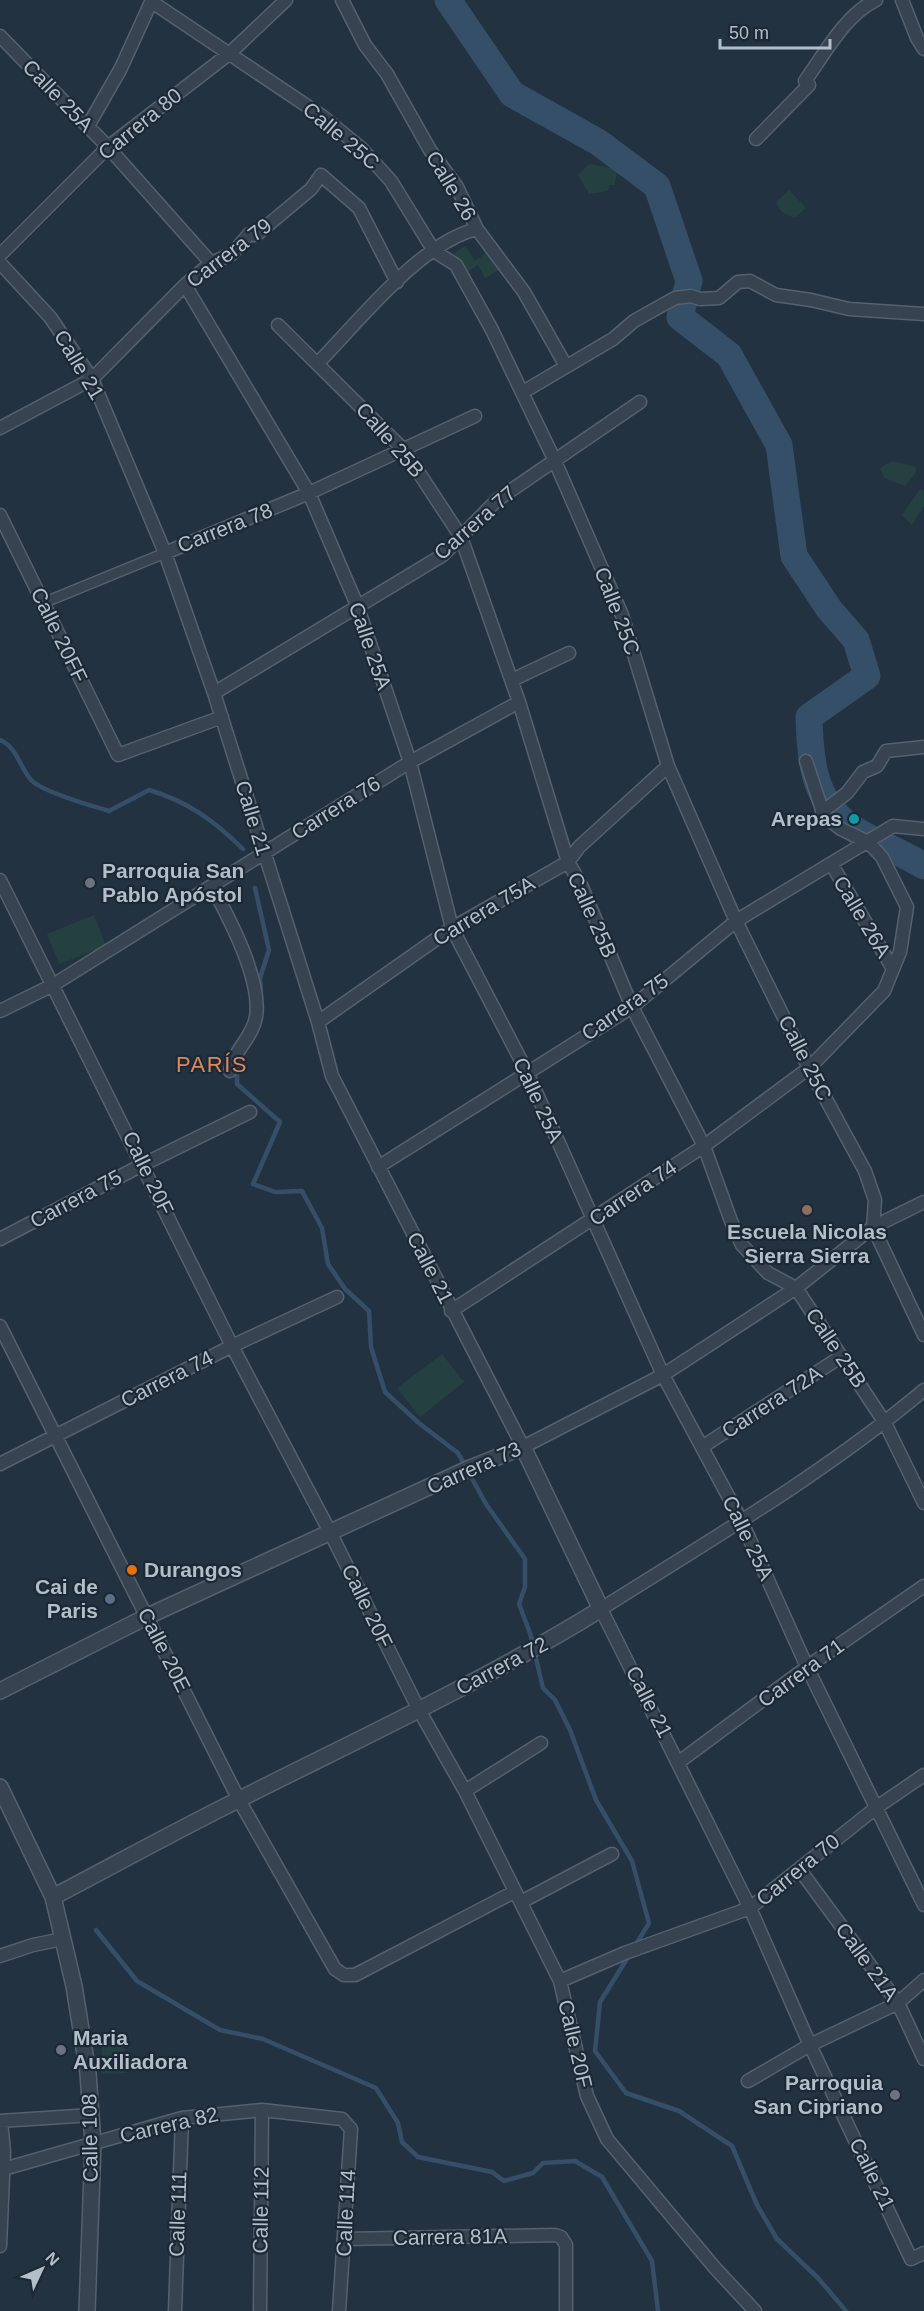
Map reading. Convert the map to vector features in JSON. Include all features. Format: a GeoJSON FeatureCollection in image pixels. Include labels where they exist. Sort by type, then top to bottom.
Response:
{"type":"FeatureCollection","features":[{"type":"Feature","properties":{"kind":"street","name":"Carrera 80"},"geometry":{"type":"LineString","coordinates":[[0,255],[108,147],[230,53],[286,0]]}},
{"type":"Feature","properties":{"kind":"street"},"geometry":{"type":"LineString","coordinates":[[756,139],[809,85],[805,81],[853,16],[876,0]]}},
{"type":"Feature","properties":{"kind":"street"},"geometry":{"type":"LineString","coordinates":[[902,0],[917,39],[924,49]]}},
{"type":"Feature","properties":{"kind":"street","name":"Calle 25C"},"geometry":{"type":"LineString","coordinates":[[152,1],[322,116],[361,148],[391,181],[434,251],[456,266],[492,330],[554,459],[622,615],[668,766],[736,921],[809,1068],[865,1171],[875,1200],[873,1227],[924,1335]]}},
{"type":"Feature","properties":{"kind":"street"},"geometry":{"type":"LineString","coordinates":[[88,126],[121,68],[152,1]]}},
{"type":"Feature","properties":{"kind":"street","name":"Calle 26"},"geometry":{"type":"LineString","coordinates":[[342,1],[430,150],[457,187],[477,229],[519,285],[566,366]]}},
{"type":"Feature","properties":{"kind":"street","name":"Calle 25A"},"geometry":{"type":"LineString","coordinates":[[0,36],[108,147],[211,264]]}},
{"type":"Feature","properties":{"kind":"street","name":"Carrera 79"},"geometry":{"type":"LineString","coordinates":[[0,428],[92,379],[185,285],[211,264],[232,254],[249,234],[256,235],[311,189],[321,175],[359,208],[397,282]]}},
{"type":"Feature","properties":{"kind":"street"},"geometry":{"type":"LineString","coordinates":[[319,362],[418,261],[462,232],[477,229]]}},
{"type":"Feature","properties":{"kind":"street","name":"Calle 21"},"geometry":{"type":"LineString","coordinates":[[0,263],[50,317],[92,379],[165,553],[222,717],[318,1022],[332,1076],[523,1447],[601,1609],[680,1762],[750,1908],[810,2045],[911,2259],[924,2253]]}},
{"type":"Feature","properties":{"kind":"street"},"geometry":{"type":"LineString","coordinates":[[523,392],[613,339],[634,321],[675,298],[691,296],[718,298],[738,282],[750,281],[776,295],[812,300],[849,309],[924,314]]}},
{"type":"Feature","properties":{"kind":"street","name":"Calle 25A"},"geometry":{"type":"LineString","coordinates":[[185,285],[309,493],[357,605],[410,762],[452,927],[527,1072],[663,1375],[741,1520],[807,1667],[924,1905]]}},
{"type":"Feature","properties":{"kind":"street","name":"Calle 25B"},"geometry":{"type":"LineString","coordinates":[[278,325],[319,362],[404,450],[461,537],[512,680],[568,862],[632,1007],[704,1146],[742,1245],[768,1273],[796,1288],[885,1423],[924,1503]]}},
{"type":"Feature","properties":{"kind":"street","name":"Carrera 77"},"geometry":{"type":"LineString","coordinates":[[214,693],[443,555],[497,500],[640,402]]}},
{"type":"Feature","properties":{"kind":"street","name":"Carrera 78"},"geometry":{"type":"LineString","coordinates":[[44,603],[309,493],[475,416]]}},
{"type":"Feature","properties":{"kind":"street","name":"Calle 20FF"},"geometry":{"type":"LineString","coordinates":[[0,515],[117,755],[222,717]]}},
{"type":"Feature","properties":{"kind":"street"},"geometry":{"type":"LineString","coordinates":[[512,680],[569,653]]}},
{"type":"Feature","properties":{"kind":"street","name":"Carrera 76"},"geometry":{"type":"LineString","coordinates":[[0,1011],[53,985],[410,762],[519,702]]}},
{"type":"Feature","properties":{"kind":"street"},"geometry":{"type":"LineString","coordinates":[[827,808],[847,793],[862,771],[877,766],[885,751],[924,747]]}},
{"type":"Feature","properties":{"kind":"street"},"geometry":{"type":"LineString","coordinates":[[806,761],[827,808],[842,829],[868,842]]}},
{"type":"Feature","properties":{"kind":"street","name":"Carrera 75A"},"geometry":{"type":"LineString","coordinates":[[318,1022],[452,927],[568,862],[579,847],[668,766]]}},
{"type":"Feature","properties":{"kind":"street","name":"Carrera 75"},"geometry":{"type":"LineString","coordinates":[[378,1167],[632,1007],[736,921],[893,826],[924,829]]}},
{"type":"Feature","properties":{"kind":"street","name":"Carrera 74"},"geometry":{"type":"LineString","coordinates":[[452,1311],[704,1146],[809,1068],[884,991],[900,952],[907,907],[882,857],[868,842]]}},
{"type":"Feature","properties":{"kind":"street","name":"Calle 26A"},"geometry":{"type":"LineString","coordinates":[[832,865],[893,969]]}},
{"type":"Feature","properties":{"kind":"street","name":"Calle 20F"},"geometry":{"type":"LineString","coordinates":[[0,880],[144,1164],[232,1346],[330,1532],[418,1710],[465,1791],[560,1981],[587,2096],[607,2139],[715,2268],[755,2311]]}},
{"type":"Feature","properties":{"kind":"street"},"geometry":{"type":"LineString","coordinates":[[212,886],[236,931],[256,1002],[253,1028],[231,1063],[230,1071]]}},
{"type":"Feature","properties":{"kind":"street","name":"Carrera 75"},"geometry":{"type":"LineString","coordinates":[[0,1239],[250,1112]]}},
{"type":"Feature","properties":{"kind":"street","name":"Carrera 73"},"geometry":{"type":"LineString","coordinates":[[0,1691],[148,1616],[470,1468],[523,1447],[663,1375],[796,1288],[873,1227],[924,1202]]}},
{"type":"Feature","properties":{"kind":"street","name":"Carrera 74"},"geometry":{"type":"LineString","coordinates":[[0,1464],[232,1346],[337,1298]]}},
{"type":"Feature","properties":{"kind":"street","name":"Calle 20E"},"geometry":{"type":"LineString","coordinates":[[0,1326],[239,1800],[335,1970],[344,1975],[355,1975],[517,1897]]}},
{"type":"Feature","properties":{"kind":"street","name":"Carrera 72A"},"geometry":{"type":"LineString","coordinates":[[702,1447],[842,1356]]}},
{"type":"Feature","properties":{"kind":"street","name":"Carrera 72"},"geometry":{"type":"LineString","coordinates":[[53,1897],[551,1640],[741,1520],[885,1423],[924,1390]]}},
{"type":"Feature","properties":{"kind":"street","name":"Carrera 71"},"geometry":{"type":"LineString","coordinates":[[680,1762],[807,1667],[924,1586]]}},
{"type":"Feature","properties":{"kind":"street"},"geometry":{"type":"LineString","coordinates":[[465,1791],[541,1743]]}},
{"type":"Feature","properties":{"kind":"street","name":"Carrera 70"},"geometry":{"type":"LineString","coordinates":[[560,1981],[625,1953],[750,1908],[877,1807],[924,1775]]}},
{"type":"Feature","properties":{"kind":"street","name":"Calle 108"},"geometry":{"type":"LineString","coordinates":[[0,1787],[53,1897],[88,2073],[93,2144],[87,2311]]}},
{"type":"Feature","properties":{"kind":"street"},"geometry":{"type":"LineString","coordinates":[[517,1897],[612,1854]]}},
{"type":"Feature","properties":{"kind":"street","name":"Calle 21A"},"geometry":{"type":"LineString","coordinates":[[800,1870],[898,2003],[924,2059]]}},
{"type":"Feature","properties":{"kind":"street"},"geometry":{"type":"LineString","coordinates":[[0,1956],[33,1945],[63,1939]]}},
{"type":"Feature","properties":{"kind":"street"},"geometry":{"type":"LineString","coordinates":[[748,2081],[810,2045],[898,2003],[924,1980]]}},
{"type":"Feature","properties":{"kind":"street","name":"Carrera 82"},"geometry":{"type":"LineString","coordinates":[[1,2169],[182,2118],[262,2110],[342,2119]]}},
{"type":"Feature","properties":{"kind":"street","name":"Calle 112"},"geometry":{"type":"LineString","coordinates":[[260,2311],[262,2110]]}},
{"type":"Feature","properties":{"kind":"street","name":"Carrera 82"},"geometry":{"type":"LineString","coordinates":[[1,2121],[92,2115]]}},
{"type":"Feature","properties":{"kind":"street","name":"Calle 111"},"geometry":{"type":"LineString","coordinates":[[175,2311],[182,2118]]}},
{"type":"Feature","properties":{"kind":"street","name":"Calle 114"},"geometry":{"type":"LineString","coordinates":[[339,2311],[346,2239],[351,2129],[342,2119]]}},
{"type":"Feature","properties":{"kind":"street"},"geometry":{"type":"LineString","coordinates":[[0,2246],[1,2169],[4,2152],[1,2121]]}},
{"type":"Feature","properties":{"kind":"street","name":"Carrera 81A"},"geometry":{"type":"LineString","coordinates":[[346,2239],[555,2235],[561,2237],[566,2245],[566,2311]]}},
{"type":"Feature","properties":{"kind":"green space"},"geometry":{"type":"Polygon","coordinates":[[[589,164],[617,169],[615,185],[609,185],[608,191],[589,194],[578,175],[589,164]]]}},
{"type":"Feature","properties":{"kind":"green space"},"geometry":{"type":"Polygon","coordinates":[[[789,190],[806,208],[796,217],[784,213],[776,202],[789,190]]]}},
{"type":"Feature","properties":{"kind":"green space"},"geometry":{"type":"Polygon","coordinates":[[[465,246],[475,261],[489,251],[501,269],[485,278],[478,265],[466,273],[454,253],[465,246]]]}},
{"type":"Feature","properties":{"kind":"green space"},"geometry":{"type":"Polygon","coordinates":[[[892,461],[916,467],[915,474],[905,486],[884,478],[880,468],[892,461]]]}},
{"type":"Feature","properties":{"kind":"green space"},"geometry":{"type":"Polygon","coordinates":[[[920,489],[924,491],[924,506],[912,525],[902,515],[920,489]]]}},
{"type":"Feature","properties":{"kind":"green space"},"geometry":{"type":"Polygon","coordinates":[[[94,915],[106,946],[59,964],[47,934],[94,915]]]}},
{"type":"Feature","properties":{"kind":"green space"},"geometry":{"type":"Polygon","coordinates":[[[442,1354],[464,1382],[420,1417],[397,1388],[442,1354]]]}},
{"type":"Feature","properties":{"kind":"green space"},"geometry":{"type":"Polygon","coordinates":[[[102,2045],[124,2047],[127,2073],[101,2074],[102,2045]]]}},
{"type":"Feature","properties":{"kind":"waterway"},"geometry":{"type":"LineString","coordinates":[[448,0],[512,94],[598,142],[657,186],[689,281],[680,317],[729,355],[779,445],[794,556],[829,609],[856,640],[867,676],[809,717],[811,751],[817,782],[823,796],[843,821],[865,836],[924,866]]}},
{"type":"Feature","properties":{"kind":"waterway"},"geometry":{"type":"LineString","coordinates":[[0,740],[14,752],[31,780],[45,789],[109,811],[149,790],[176,800],[200,813],[243,849]]}},
{"type":"Feature","properties":{"kind":"waterway"},"geometry":{"type":"LineString","coordinates":[[255,888],[269,950],[260,978],[261,993]]}},
{"type":"Feature","properties":{"kind":"waterway"},"geometry":{"type":"LineString","coordinates":[[237,1061],[237,1084],[280,1122],[253,1184],[275,1192],[302,1191],[322,1228],[328,1264],[345,1289],[369,1311],[371,1347],[385,1392],[420,1424],[458,1453],[486,1504],[525,1559],[525,1587],[519,1604],[530,1633],[543,1688],[555,1700],[570,1730],[596,1800],[632,1861],[649,1923],[635,1946]]}},
{"type":"Feature","properties":{"kind":"waterway"},"geometry":{"type":"LineString","coordinates":[[96,1930],[137,1981],[220,2030],[263,2039],[376,2088],[398,2123],[402,2142],[418,2157],[492,2172],[504,2181],[533,2173],[543,2163],[575,2161],[602,2177],[652,2261],[658,2311]]}},
{"type":"Feature","properties":{"kind":"waterway"},"geometry":{"type":"LineString","coordinates":[[630,1954],[600,2002],[595,2051],[626,2093],[679,2111],[732,2146],[757,2205],[777,2239],[818,2278],[846,2311]]}},
{"type":"Feature","properties":{"kind":"place","name":"Arepas"},"geometry":{"type":"Point","coordinates":[854,819]}},
{"type":"Feature","properties":{"kind":"place","name":"Parroquia San Pablo Apóstol"},"geometry":{"type":"Point","coordinates":[90,883]}},
{"type":"Feature","properties":{"kind":"place","name":"Escuela Nicolas Sierra Sierra"},"geometry":{"type":"Point","coordinates":[807,1210]}},
{"type":"Feature","properties":{"kind":"place","name":"Durangos"},"geometry":{"type":"Point","coordinates":[132,1570]}},
{"type":"Feature","properties":{"kind":"place","name":"Cai de Paris"},"geometry":{"type":"Point","coordinates":[110,1599]}},
{"type":"Feature","properties":{"kind":"place","name":"Maria Auxiliadora"},"geometry":{"type":"Point","coordinates":[61,2050]}},
{"type":"Feature","properties":{"kind":"place","name":"Parroquia San Cipriano"},"geometry":{"type":"Point","coordinates":[895,2095]}},
{"type":"Feature","properties":{"kind":"district","name":"PARÍS"},"geometry":{"type":"Point","coordinates":[212,1064]}}]}
